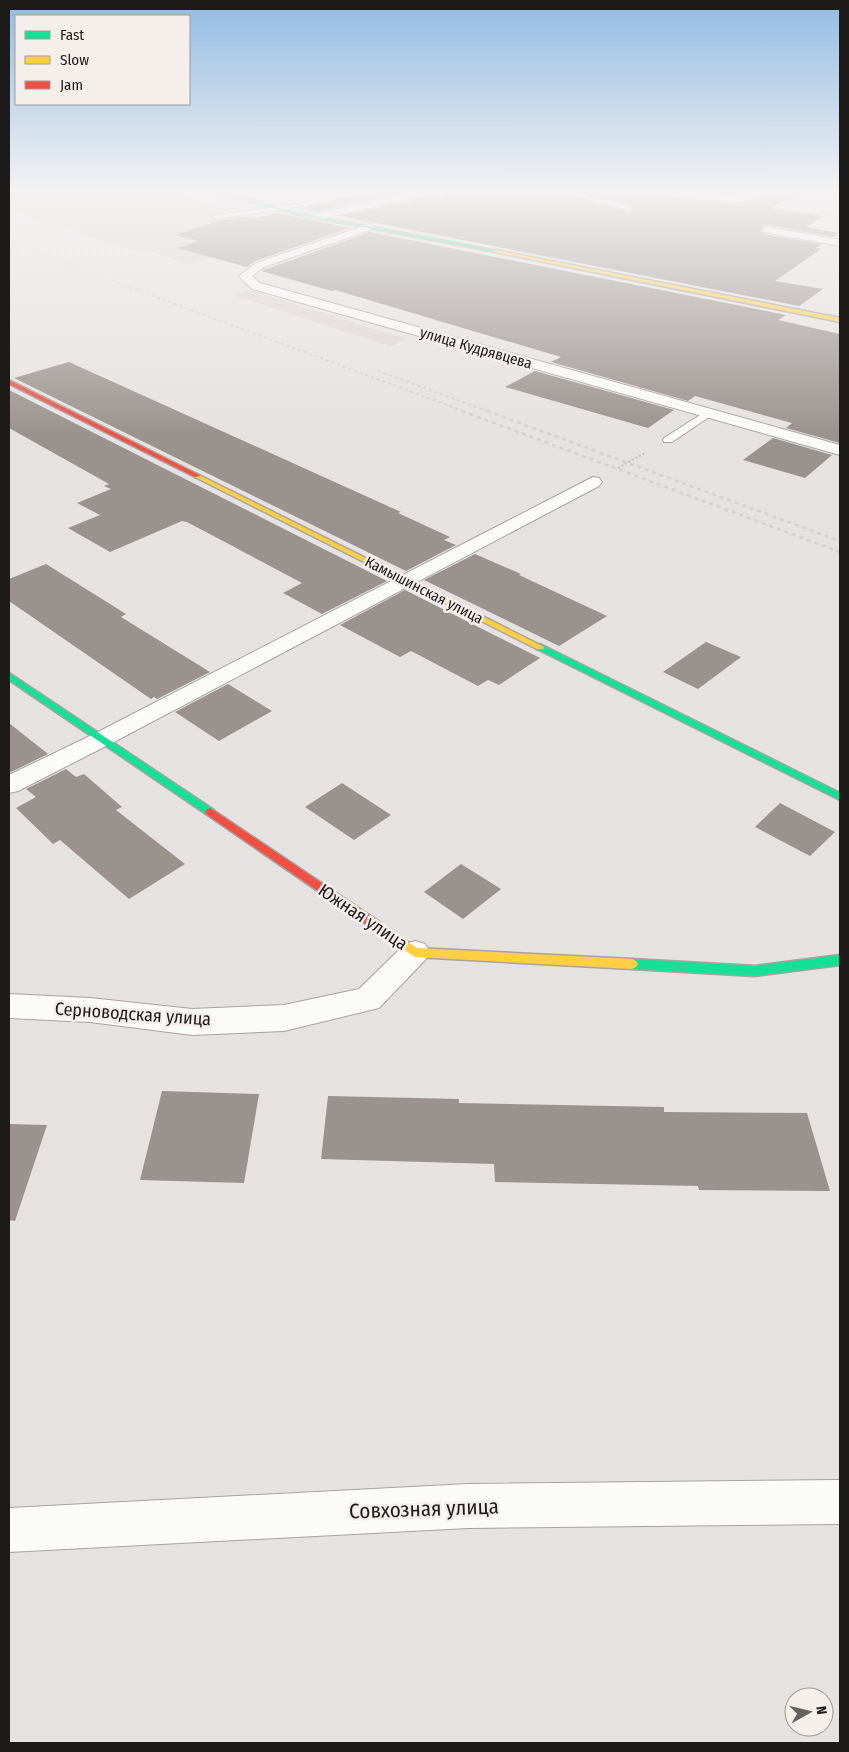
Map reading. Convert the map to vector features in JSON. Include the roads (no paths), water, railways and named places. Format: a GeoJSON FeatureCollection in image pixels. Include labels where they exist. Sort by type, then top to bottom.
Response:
{"type":"FeatureCollection","features":[{"type":"Feature","properties":{"kind":"street","name":"улица Кудрявцева"},"geometry":{"type":"LineString","coordinates":[[252,271],[245,276],[256,286],[840,450]]}},
{"type":"Feature","properties":{"kind":"street"},"geometry":{"type":"LineString","coordinates":[[591,271],[840,320]]}},
{"type":"Feature","properties":{"kind":"street","name":"Камышинская улица"},"geometry":{"type":"LineString","coordinates":[[9,382],[840,798]]}},
{"type":"Feature","properties":{"kind":"street"},"geometry":{"type":"LineString","coordinates":[[9,785],[102,739],[593,482]]}},
{"type":"Feature","properties":{"kind":"street","name":"Южная улица"},"geometry":{"type":"LineString","coordinates":[[9,676],[415,952],[756,971],[840,960]]}},
{"type":"Feature","properties":{"kind":"street","name":"Серноводская улица"},"geometry":{"type":"LineString","coordinates":[[9,1006],[90,1010],[192,1022],[284,1018],[368,999],[415,952]]}},
{"type":"Feature","properties":{"kind":"street","name":"Совхозная улица"},"geometry":{"type":"LineString","coordinates":[[9,1530],[468,1506],[840,1502]]}},
{"type":"Feature","properties":{"kind":"lane"},"geometry":{"type":"LineString","coordinates":[[668,440],[708,413]]}},
{"type":"Feature","properties":{"kind":"railway"},"geometry":{"type":"LineString","coordinates":[[86,271],[132,288]]}},
{"type":"Feature","properties":{"kind":"railway"},"geometry":{"type":"LineString","coordinates":[[129,287],[466,412]]}},
{"type":"Feature","properties":{"kind":"railway"},"geometry":{"type":"LineString","coordinates":[[378,371],[490,412]]}},
{"type":"Feature","properties":{"kind":"railway"},"geometry":{"type":"LineString","coordinates":[[462,411],[840,552]]}},
{"type":"Feature","properties":{"kind":"railway"},"geometry":{"type":"LineString","coordinates":[[487,411],[840,541]]}}]}
